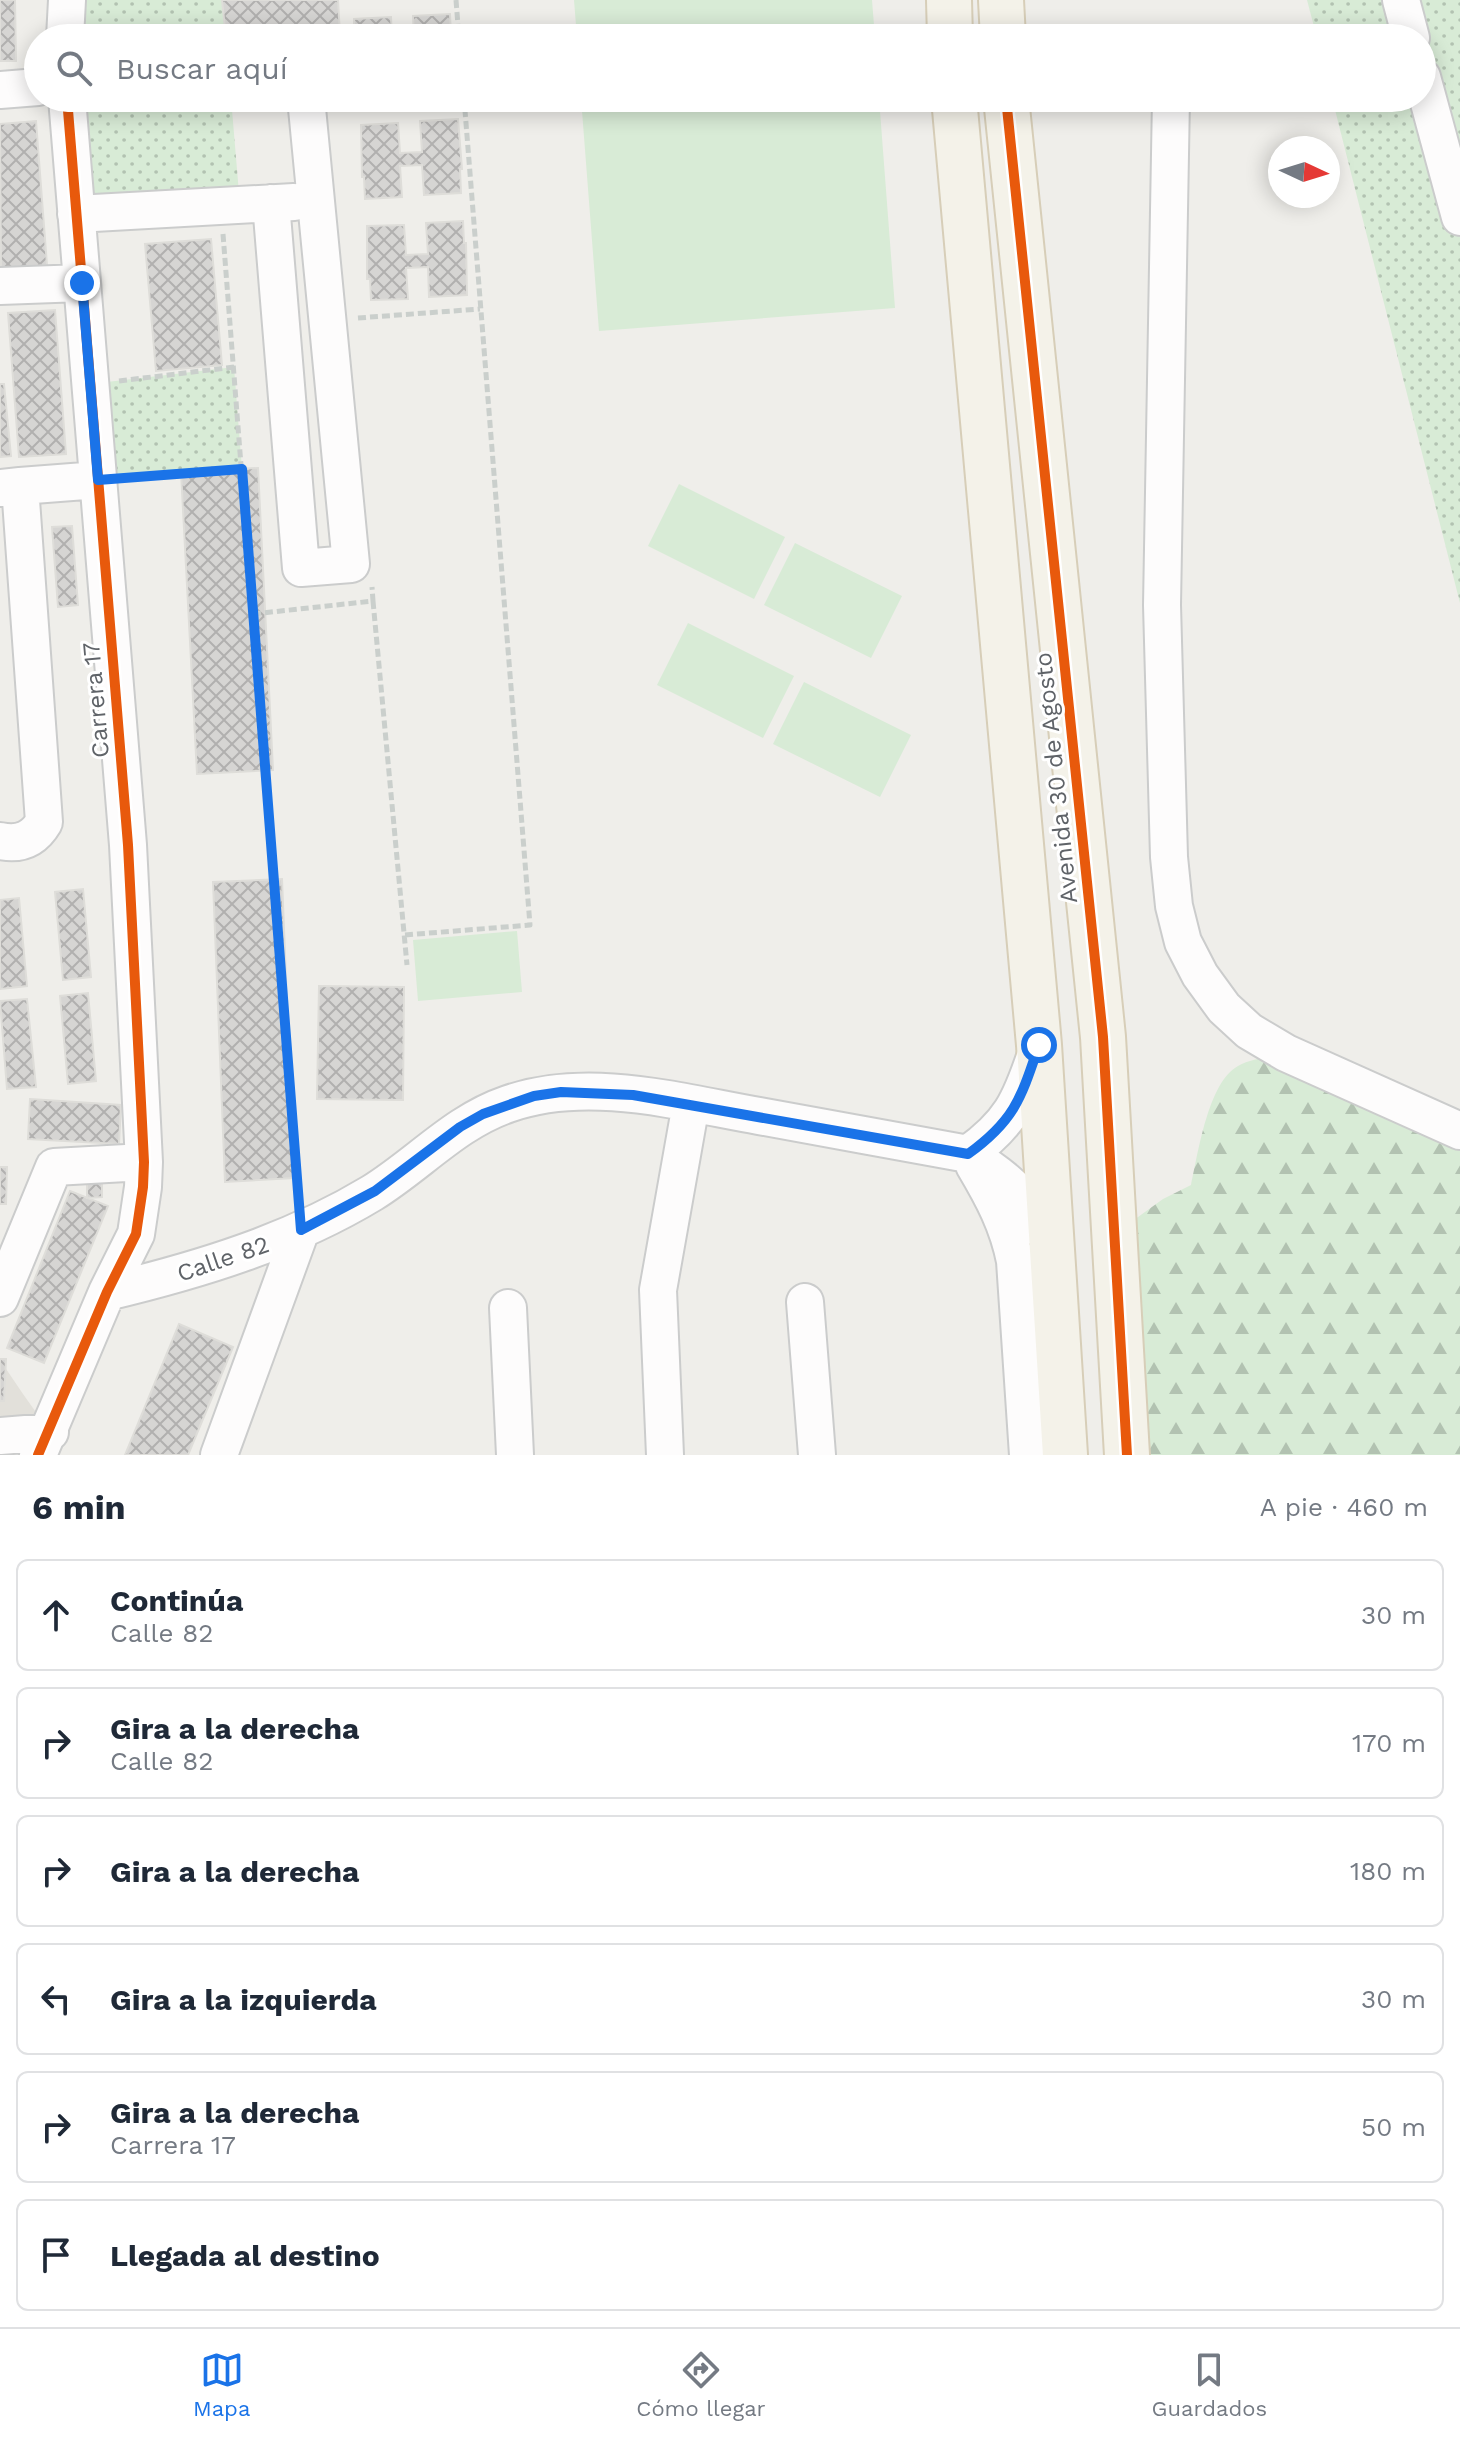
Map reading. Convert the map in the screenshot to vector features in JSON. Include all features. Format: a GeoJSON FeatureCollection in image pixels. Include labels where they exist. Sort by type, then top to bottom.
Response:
{"type":"FeatureCollection","features":[{"type":"Feature","properties":{"kind":"main road"},"geometry":{"type":"LineString","coordinates":[[949,0],[950,24]]}},
{"type":"Feature","properties":{"kind":"main road"},"geometry":{"type":"LineString","coordinates":[[1001,0],[1002,24]]}},
{"type":"Feature","properties":{"kind":"main road","name":"Avenida 30 de Agosto"},"geometry":{"type":"LineString","coordinates":[[955,112],[1039,1045],[1065,1455]]}},
{"type":"Feature","properties":{"kind":"main road","name":"Avenida 30 de Agosto"},"geometry":{"type":"LineString","coordinates":[[1007,112],[1103,1037],[1127,1455]]}},
{"type":"Feature","properties":{"kind":"street"},"geometry":{"type":"LineString","coordinates":[[66,24],[67,0]]}},
{"type":"Feature","properties":{"kind":"street"},"geometry":{"type":"LineString","coordinates":[[1401,0],[1407,24]]}},
{"type":"Feature","properties":{"kind":"street"},"geometry":{"type":"LineString","coordinates":[[0,90],[24,88]]}},
{"type":"Feature","properties":{"kind":"street","name":"Carrera 17"},"geometry":{"type":"LineString","coordinates":[[44,1444],[107,1292],[136,1234],[144,1162],[128,845],[68,112]]}},
{"type":"Feature","properties":{"kind":"street"},"geometry":{"type":"LineString","coordinates":[[271,203],[301,568],[351,564],[307,112]]}},
{"type":"Feature","properties":{"kind":"street"},"geometry":{"type":"LineString","coordinates":[[1171,112],[1162,605],[1169,857],[1174,906],[1183,942],[1200,975],[1224,1008],[1249,1031],[1286,1053],[1460,1131]]}},
{"type":"Feature","properties":{"kind":"street"},"geometry":{"type":"LineString","coordinates":[[1432,112],[1460,217]]}},
{"type":"Feature","properties":{"kind":"street"},"geometry":{"type":"LineString","coordinates":[[76,214],[316,200]]}},
{"type":"Feature","properties":{"kind":"street"},"geometry":{"type":"LineString","coordinates":[[0,286],[82,283]]}},
{"type":"Feature","properties":{"kind":"street"},"geometry":{"type":"LineString","coordinates":[[0,841],[22,842],[44,822],[10,487],[98,480]]}},
{"type":"Feature","properties":{"kind":"street"},"geometry":{"type":"LineString","coordinates":[[1028,1455],[1015,1261],[1010,1235],[1000,1210],[968,1154],[993,1136],[1007,1119],[1023,1093],[1039,1045]]}},
{"type":"Feature","properties":{"kind":"street","name":"Calle 82"},"geometry":{"type":"LineString","coordinates":[[107,1292],[210,1264],[301,1230],[375,1191],[460,1127],[508,1103],[548,1094],[589,1092],[633,1095],[968,1154],[995,1171],[1027,1200],[1051,1244]]}},
{"type":"Feature","properties":{"kind":"street"},"geometry":{"type":"LineString","coordinates":[[665,1455],[658,1290],[691,1104]]}},
{"type":"Feature","properties":{"kind":"street"},"geometry":{"type":"LineString","coordinates":[[0,1298],[15,1226],[54,1167],[144,1162]]}},
{"type":"Feature","properties":{"kind":"street"},"geometry":{"type":"LineString","coordinates":[[219,1455],[301,1230]]}},
{"type":"Feature","properties":{"kind":"street"},"geometry":{"type":"LineString","coordinates":[[805,1302],[817,1455]]}},
{"type":"Feature","properties":{"kind":"street"},"geometry":{"type":"LineString","coordinates":[[508,1308],[515,1455]]}},
{"type":"Feature","properties":{"kind":"street"},"geometry":{"type":"LineString","coordinates":[[242,1394],[246,1455]]}},
{"type":"Feature","properties":{"kind":"street"},"geometry":{"type":"LineString","coordinates":[[0,1436],[44,1444]]}},
{"type":"Feature","properties":{"kind":"path"},"geometry":{"type":"LineString","coordinates":[[456,0],[458,24]]}},
{"type":"Feature","properties":{"kind":"path"},"geometry":{"type":"LineString","coordinates":[[405,935],[530,925],[465,112]]}},
{"type":"Feature","properties":{"kind":"path"},"geometry":{"type":"LineString","coordinates":[[223,225],[301,1230]]}},
{"type":"Feature","properties":{"kind":"path"},"geometry":{"type":"LineString","coordinates":[[349,319],[480,309]]}},
{"type":"Feature","properties":{"kind":"path"},"geometry":{"type":"LineString","coordinates":[[90,384],[234,367]]}},
{"type":"Feature","properties":{"kind":"path"},"geometry":{"type":"LineString","coordinates":[[98,480],[242,469]]}},
{"type":"Feature","properties":{"kind":"path"},"geometry":{"type":"LineString","coordinates":[[373,601],[407,965]]}},
{"type":"Feature","properties":{"kind":"shaded area"},"geometry":{"type":"Polygon","coordinates":[[[0,1360],[23,1394],[50,1432],[0,1436],[0,1360]]]}},
{"type":"Feature","properties":{"kind":"green space"},"geometry":{"type":"Polygon","coordinates":[[[67,0],[222,0],[225,24],[66,24],[67,0]]]}},
{"type":"Feature","properties":{"kind":"green space"},"geometry":{"type":"Polygon","coordinates":[[[574,0],[872,0],[874,24],[576,24],[574,0]]]}},
{"type":"Feature","properties":{"kind":"green space"},"geometry":{"type":"Polygon","coordinates":[[[1307,0],[1460,0],[1460,603],[1336,112],[1436,112],[1436,24],[1313,24],[1307,0]]]}},
{"type":"Feature","properties":{"kind":"green space"},"geometry":{"type":"Polygon","coordinates":[[[68,112],[232,112],[240,205],[76,214],[68,112]]]}},
{"type":"Feature","properties":{"kind":"green space"},"geometry":{"type":"Polygon","coordinates":[[[582,112],[880,112],[895,308],[599,331],[582,112]]]}},
{"type":"Feature","properties":{"kind":"green space"},"geometry":{"type":"Polygon","coordinates":[[[234,367],[242,469],[98,480],[90,384],[234,367]]]}},
{"type":"Feature","properties":{"kind":"green space"},"geometry":{"type":"Polygon","coordinates":[[[679,484],[785,537],[754,599],[648,546],[679,484]]]}},
{"type":"Feature","properties":{"kind":"green space"},"geometry":{"type":"Polygon","coordinates":[[[795,543],[902,596],[871,658],[764,605],[795,543]]]}},
{"type":"Feature","properties":{"kind":"green space"},"geometry":{"type":"Polygon","coordinates":[[[688,623],[794,676],[763,738],[657,685],[688,623]]]}},
{"type":"Feature","properties":{"kind":"green space"},"geometry":{"type":"Polygon","coordinates":[[[804,682],[911,735],[880,797],[773,744],[804,682]]]}},
{"type":"Feature","properties":{"kind":"green space"},"geometry":{"type":"Polygon","coordinates":[[[517,931],[522,992],[418,1001],[413,940],[517,931]]]}},
{"type":"Feature","properties":{"kind":"green space"},"geometry":{"type":"Polygon","coordinates":[[[1286,1053],[1460,1131],[1460,1455],[1127,1455],[1113,1235],[1163,1199],[1191,1185],[1206,1120],[1219,1087],[1228,1074],[1249,1061],[1286,1053]]]}},
{"type":"Feature","properties":{"kind":"building"},"geometry":{"type":"Polygon","coordinates":[[[0,0],[15,0],[16,61],[0,61],[0,0]]]}},
{"type":"Feature","properties":{"kind":"building"},"geometry":{"type":"Polygon","coordinates":[[[222,0],[338,0],[339,24],[225,24],[222,0]]]}},
{"type":"Feature","properties":{"kind":"building"},"geometry":{"type":"Polygon","coordinates":[[[450,14],[450,24],[413,24],[413,16],[450,14]]]}},
{"type":"Feature","properties":{"kind":"building"},"geometry":{"type":"Polygon","coordinates":[[[391,17],[391,24],[354,24],[354,19],[391,17]]]}},
{"type":"Feature","properties":{"kind":"building"},"geometry":{"type":"Polygon","coordinates":[[[458,119],[461,193],[424,195],[422,165],[400,166],[402,197],[365,199],[361,125],[398,123],[400,153],[422,152],[420,121],[458,119]]]}},
{"type":"Feature","properties":{"kind":"building"},"geometry":{"type":"Polygon","coordinates":[[[36,121],[47,265],[1,269],[0,124],[36,121]]]}},
{"type":"Feature","properties":{"kind":"building"},"geometry":{"type":"Polygon","coordinates":[[[463,221],[467,295],[429,297],[428,267],[406,268],[408,299],[371,300],[370,279],[367,279],[367,226],[404,225],[406,255],[428,254],[426,223],[463,221]]]}},
{"type":"Feature","properties":{"kind":"building"},"geometry":{"type":"Polygon","coordinates":[[[211,239],[222,365],[156,371],[145,244],[211,239]]]}},
{"type":"Feature","properties":{"kind":"building"},"geometry":{"type":"Polygon","coordinates":[[[55,310],[66,454],[19,457],[8,313],[55,310]]]}},
{"type":"Feature","properties":{"kind":"building"},"geometry":{"type":"Polygon","coordinates":[[[0,384],[4,384],[11,456],[0,457],[0,384]]]}},
{"type":"Feature","properties":{"kind":"building"},"geometry":{"type":"Polygon","coordinates":[[[258,468],[273,770],[197,774],[181,472],[258,468]]]}},
{"type":"Feature","properties":{"kind":"building"},"geometry":{"type":"Polygon","coordinates":[[[72,526],[78,605],[58,607],[52,527],[72,526]]]}},
{"type":"Feature","properties":{"kind":"building"},"geometry":{"type":"Polygon","coordinates":[[[282,879],[294,1178],[225,1182],[213,882],[282,879]]]}},
{"type":"Feature","properties":{"kind":"building"},"geometry":{"type":"Polygon","coordinates":[[[83,889],[91,977],[63,980],[55,892],[83,889]]]}},
{"type":"Feature","properties":{"kind":"building"},"geometry":{"type":"Polygon","coordinates":[[[19,898],[27,986],[0,989],[0,900],[19,898]]]}},
{"type":"Feature","properties":{"kind":"building"},"geometry":{"type":"Polygon","coordinates":[[[319,986],[404,987],[403,1100],[317,1099],[319,986]]]}},
{"type":"Feature","properties":{"kind":"building"},"geometry":{"type":"Polygon","coordinates":[[[88,993],[96,1081],[68,1084],[60,996],[88,993]]]}},
{"type":"Feature","properties":{"kind":"building"},"geometry":{"type":"Polygon","coordinates":[[[27,999],[36,1087],[7,1089],[0,1001],[27,999]]]}},
{"type":"Feature","properties":{"kind":"building"},"geometry":{"type":"Polygon","coordinates":[[[30,1099],[121,1105],[119,1144],[28,1139],[30,1099]]]}},
{"type":"Feature","properties":{"kind":"building"},"geometry":{"type":"Polygon","coordinates":[[[0,1167],[7,1167],[6,1204],[0,1204],[0,1167]]]}},
{"type":"Feature","properties":{"kind":"building"},"geometry":{"type":"Polygon","coordinates":[[[87,1181],[102,1182],[102,1197],[87,1198],[87,1181]]]}},
{"type":"Feature","properties":{"kind":"building"},"geometry":{"type":"Polygon","coordinates":[[[70,1191],[108,1206],[44,1363],[7,1348],[70,1191]]]}},
{"type":"Feature","properties":{"kind":"building"},"geometry":{"type":"Polygon","coordinates":[[[179,1324],[233,1347],[188,1455],[125,1455],[179,1324]]]}},
{"type":"Feature","properties":{"kind":"building"},"geometry":{"type":"Polygon","coordinates":[[[0,1359],[6,1359],[4,1401],[0,1401],[0,1359]]]}},
{"type":"Feature","properties":{"kind":"cycle path"},"geometry":{"type":"LineString","coordinates":[[38,1455],[107,1292],[136,1234],[144,1162],[128,845],[68,112]]}},
{"type":"Feature","properties":{"kind":"cycle path"},"geometry":{"type":"LineString","coordinates":[[1007,112],[1103,1037],[1127,1455]]}},
{"type":"Feature","properties":{"kind":"route"},"geometry":{"type":"LineString","coordinates":[[82,283],[98,480],[242,469],[301,1230],[375,1191],[460,1127],[483,1114],[508,1103],[561,1092],[633,1095],[968,1154],[993,1136],[1007,1119],[1023,1093],[1039,1045]]}}]}
